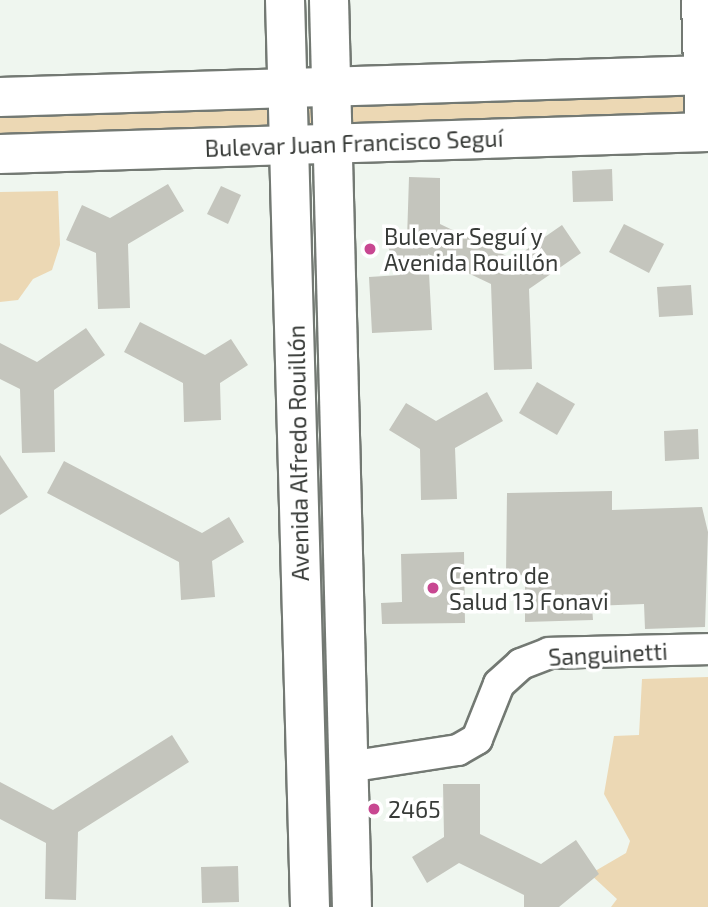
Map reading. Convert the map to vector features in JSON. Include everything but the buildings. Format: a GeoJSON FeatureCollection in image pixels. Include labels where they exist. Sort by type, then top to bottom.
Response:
{"type":"FeatureCollection","features":[{"type":"Feature","properties":{"kind":"street","name":"Avenida Alfredo Rouillón"},"geometry":{"type":"LineString","coordinates":[[285,0],[310,907]]}},
{"type":"Feature","properties":{"kind":"street","name":"Avenida Alfredo Rouillón"},"geometry":{"type":"LineString","coordinates":[[329,0],[352,907]]}},
{"type":"Feature","properties":{"kind":"street"},"geometry":{"type":"LineString","coordinates":[[697,0],[704,75],[704,132]]}},
{"type":"Feature","properties":{"kind":"street"},"geometry":{"type":"LineString","coordinates":[[0,97],[704,75]]}},
{"type":"Feature","properties":{"kind":"street","name":"Bulevar Juan Francisco Seguí"},"geometry":{"type":"LineString","coordinates":[[0,154],[704,132]]}},
{"type":"Feature","properties":{"kind":"street","name":"Sanguinetti"},"geometry":{"type":"LineString","coordinates":[[348,766],[458,750],[477,739],[499,684],[522,664],[549,653],[708,649]]}},
{"type":"Feature","properties":{"kind":"shaded area"},"geometry":{"type":"Polygon","coordinates":[[[708,75],[708,132],[0,154],[0,97],[708,75]]]}},
{"type":"Feature","properties":{"kind":"shaded area"},"geometry":{"type":"Polygon","coordinates":[[[58,191],[60,245],[52,270],[33,279],[18,300],[0,302],[0,192],[58,191]]]}},
{"type":"Feature","properties":{"kind":"shaded area"},"geometry":{"type":"Polygon","coordinates":[[[708,677],[708,907],[611,907],[617,899],[590,874],[626,853],[630,841],[604,794],[614,736],[639,735],[642,679],[708,677]]]}},
{"type":"Feature","properties":{"kind":"place","name":"Bulevar Seguí y Avenida Rouillón"},"geometry":{"type":"Point","coordinates":[370,249]}},
{"type":"Feature","properties":{"kind":"place","name":"Centro de Salud 13 Fonavi"},"geometry":{"type":"Point","coordinates":[433,588]}},
{"type":"Feature","properties":{"kind":"place","name":"2465"},"geometry":{"type":"Point","coordinates":[374,809]}}]}
